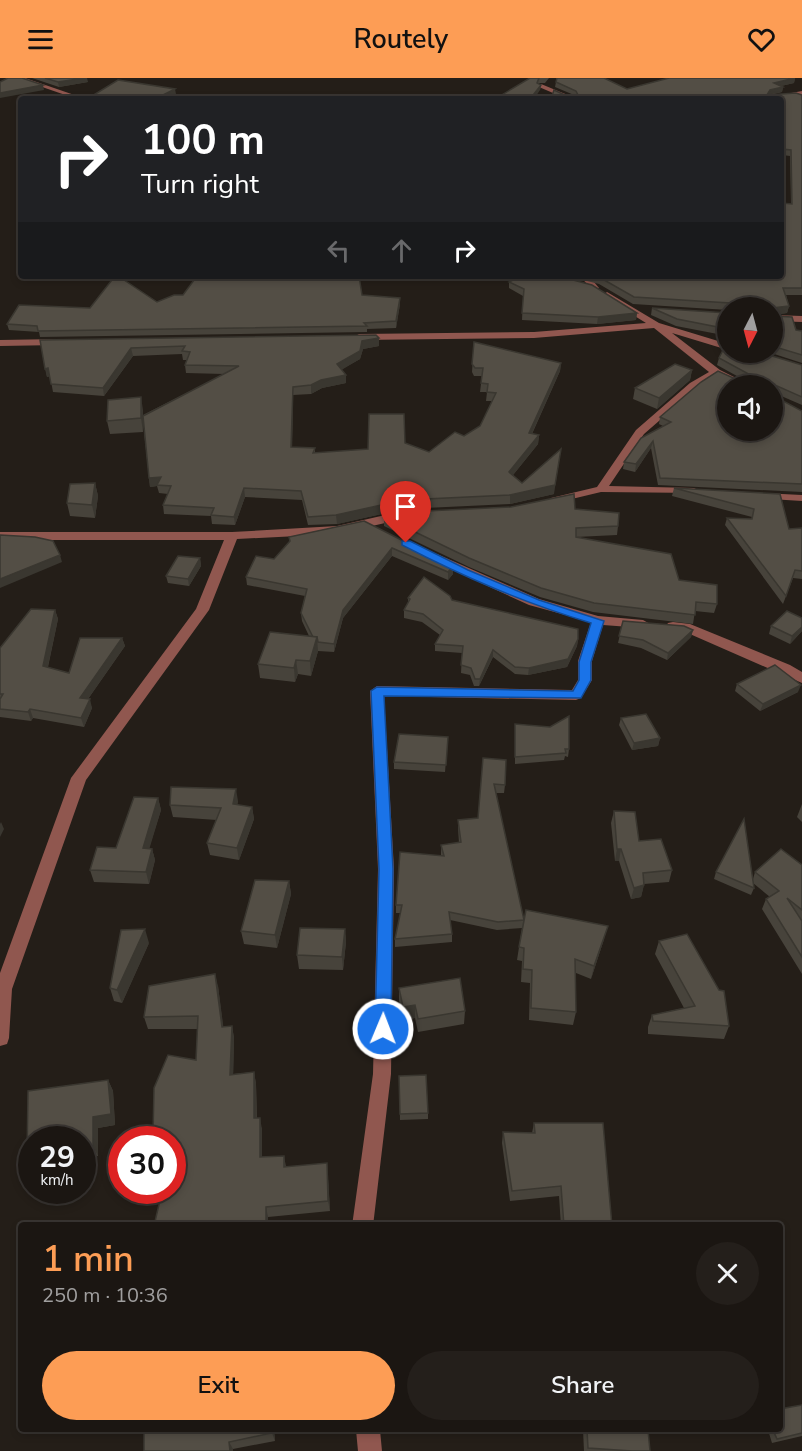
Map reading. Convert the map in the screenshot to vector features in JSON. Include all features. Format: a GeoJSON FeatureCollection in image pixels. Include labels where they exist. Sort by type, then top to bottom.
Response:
{"type":"FeatureCollection","features":[{"type":"Feature","properties":{"kind":"street"},"geometry":{"type":"LineString","coordinates":[[19,78],[75,96]]}},
{"type":"Feature","properties":{"kind":"street"},"geometry":{"type":"LineString","coordinates":[[542,86],[566,96]]}},
{"type":"Feature","properties":{"kind":"street"},"geometry":{"type":"LineString","coordinates":[[784,96],[802,93]]}},
{"type":"Feature","properties":{"kind":"street"},"geometry":{"type":"LineString","coordinates":[[587,279],[595,288]]}},
{"type":"Feature","properties":{"kind":"street"},"geometry":{"type":"LineString","coordinates":[[576,283],[595,288],[632,309],[723,375]]}},
{"type":"Feature","properties":{"kind":"street"},"geometry":{"type":"LineString","coordinates":[[632,309],[653,310]]}},
{"type":"Feature","properties":{"kind":"street"},"geometry":{"type":"LineString","coordinates":[[783,318],[802,319]]}},
{"type":"Feature","properties":{"kind":"street"},"geometry":{"type":"LineString","coordinates":[[346,337],[534,335],[656,325],[717,344]]}},
{"type":"Feature","properties":{"kind":"street"},"geometry":{"type":"LineString","coordinates":[[0,343],[71,341]]}},
{"type":"Feature","properties":{"kind":"street"},"geometry":{"type":"LineString","coordinates":[[601,489],[640,432],[680,397],[716,372]]}},
{"type":"Feature","properties":{"kind":"street"},"geometry":{"type":"LineString","coordinates":[[544,502],[601,489],[703,491]]}},
{"type":"Feature","properties":{"kind":"street"},"geometry":{"type":"LineString","coordinates":[[748,495],[802,498]]}},
{"type":"Feature","properties":{"kind":"street"},"geometry":{"type":"LineString","coordinates":[[0,536],[232,536],[337,530],[416,514]]}},
{"type":"Feature","properties":{"kind":"street"},"geometry":{"type":"LineString","coordinates":[[367,524],[386,533]]}},
{"type":"Feature","properties":{"kind":"street"},"geometry":{"type":"LineString","coordinates":[[0,1038],[3,989],[79,778],[202,610],[232,536]]}},
{"type":"Feature","properties":{"kind":"street"},"geometry":{"type":"LineString","coordinates":[[425,553],[534,602],[598,621],[685,627],[785,668],[802,678]]}},
{"type":"Feature","properties":{"kind":"street"},"geometry":{"type":"LineString","coordinates":[[363,1222],[382,1074],[386,869],[377,691],[576,695],[585,680],[585,662],[598,621]]}},
{"type":"Feature","properties":{"kind":"street"},"geometry":{"type":"LineString","coordinates":[[368,1432],[370,1451]]}},
{"type":"Feature","properties":{"kind":"building"},"geometry":{"type":"Polygon","coordinates":[[[8,78],[22,78],[43,85],[0,93],[0,82],[8,78]]]}},
{"type":"Feature","properties":{"kind":"building"},"geometry":{"type":"Polygon","coordinates":[[[45,78],[84,78],[58,82],[45,78]]]}},
{"type":"Feature","properties":{"kind":"building"},"geometry":{"type":"Polygon","coordinates":[[[530,78],[539,78],[537,83],[541,85],[532,96],[500,96],[530,78]]]}},
{"type":"Feature","properties":{"kind":"building"},"geometry":{"type":"Polygon","coordinates":[[[557,78],[604,78],[627,89],[669,78],[795,78],[774,83],[783,87],[770,90],[767,95],[796,93],[802,95],[802,288],[783,288],[789,306],[783,307],[783,297],[717,297],[717,302],[634,297],[602,279],[784,279],[784,203],[792,204],[791,150],[784,149],[784,96],[567,96],[578,95],[576,91],[556,82],[557,78]]]}},
{"type":"Feature","properties":{"kind":"building"},"geometry":{"type":"Polygon","coordinates":[[[118,80],[175,89],[161,96],[92,96],[118,80]]]}},
{"type":"Feature","properties":{"kind":"building"},"geometry":{"type":"Polygon","coordinates":[[[554,90],[567,96],[552,96],[554,90]]]}},
{"type":"Feature","properties":{"kind":"building"},"geometry":{"type":"Polygon","coordinates":[[[113,279],[122,279],[157,302],[174,295],[183,295],[195,279],[359,279],[362,295],[400,298],[396,321],[364,323],[367,326],[38,331],[37,326],[7,324],[19,305],[90,308],[113,279]]]}},
{"type":"Feature","properties":{"kind":"building"},"geometry":{"type":"Polygon","coordinates":[[[515,279],[569,279],[592,285],[637,313],[598,317],[522,313],[524,289],[509,282],[515,279]]]}},
{"type":"Feature","properties":{"kind":"building"},"geometry":{"type":"Polygon","coordinates":[[[652,308],[717,312],[717,327],[677,319],[652,308]]]}},
{"type":"Feature","properties":{"kind":"building"},"geometry":{"type":"Polygon","coordinates":[[[783,316],[792,317],[796,330],[802,331],[802,355],[783,349],[783,316]]]}},
{"type":"Feature","properties":{"kind":"building"},"geometry":{"type":"Polygon","coordinates":[[[376,335],[379,338],[362,341],[360,351],[337,364],[346,375],[321,380],[311,385],[293,387],[291,447],[315,448],[313,453],[368,449],[369,414],[404,414],[405,443],[429,452],[455,432],[464,436],[480,426],[496,393],[487,392],[488,384],[481,383],[483,368],[475,368],[472,364],[474,342],[561,363],[529,433],[539,435],[509,472],[522,483],[561,449],[555,485],[510,495],[404,500],[336,515],[308,517],[301,491],[244,488],[234,517],[211,515],[214,508],[163,505],[171,486],[157,485],[161,477],[149,478],[143,416],[239,366],[185,365],[190,352],[182,351],[185,346],[131,348],[103,388],[51,384],[48,368],[45,369],[40,340],[376,335]]]}},
{"type":"Feature","properties":{"kind":"building"},"geometry":{"type":"Polygon","coordinates":[[[783,359],[802,365],[802,397],[783,389],[783,375],[750,375],[728,363],[783,363],[783,359]]]}},
{"type":"Feature","properties":{"kind":"building"},"geometry":{"type":"Polygon","coordinates":[[[675,364],[692,370],[659,398],[635,388],[675,364]]]}},
{"type":"Feature","properties":{"kind":"building"},"geometry":{"type":"Polygon","coordinates":[[[718,371],[727,375],[717,375],[717,441],[783,441],[783,401],[802,411],[802,484],[660,478],[653,441],[636,464],[624,462],[641,438],[671,422],[660,417],[701,382],[718,371]]]}},
{"type":"Feature","properties":{"kind":"building"},"geometry":{"type":"Polygon","coordinates":[[[141,397],[141,418],[107,421],[108,400],[141,397]]]}},
{"type":"Feature","properties":{"kind":"building"},"geometry":{"type":"Polygon","coordinates":[[[95,483],[92,505],[67,503],[70,484],[95,483]]]}},
{"type":"Feature","properties":{"kind":"building"},"geometry":{"type":"Polygon","coordinates":[[[674,488],[780,494],[789,529],[802,528],[802,571],[795,570],[786,596],[727,518],[752,519],[754,509],[674,488]]]}},
{"type":"Feature","properties":{"kind":"building"},"geometry":{"type":"Polygon","coordinates":[[[574,494],[575,509],[619,513],[618,526],[576,528],[576,537],[671,554],[679,580],[717,585],[717,604],[696,602],[695,615],[594,603],[541,588],[469,558],[384,517],[404,512],[511,507],[574,494]]]}},
{"type":"Feature","properties":{"kind":"building"},"geometry":{"type":"Polygon","coordinates":[[[364,521],[453,566],[448,572],[392,548],[343,610],[334,644],[318,642],[301,613],[307,589],[246,577],[256,556],[274,559],[290,541],[289,537],[364,521]]]}},
{"type":"Feature","properties":{"kind":"building"},"geometry":{"type":"Polygon","coordinates":[[[0,535],[35,537],[53,541],[60,555],[0,579],[0,535]]]}},
{"type":"Feature","properties":{"kind":"building"},"geometry":{"type":"Polygon","coordinates":[[[178,556],[200,558],[188,579],[166,576],[178,556]]]}},
{"type":"Feature","properties":{"kind":"building"},"geometry":{"type":"Polygon","coordinates":[[[424,577],[450,596],[452,600],[578,629],[578,639],[568,659],[529,668],[515,667],[493,650],[480,679],[475,679],[471,668],[461,665],[463,646],[435,644],[443,630],[423,614],[404,610],[410,599],[408,598],[424,577]]]}},
{"type":"Feature","properties":{"kind":"building"},"geometry":{"type":"Polygon","coordinates":[[[31,609],[55,610],[43,666],[69,673],[80,638],[122,638],[80,698],[90,699],[81,718],[30,709],[28,712],[0,709],[0,699],[3,694],[0,694],[0,648],[31,609]]]}},
{"type":"Feature","properties":{"kind":"building"},"geometry":{"type":"Polygon","coordinates":[[[787,611],[802,618],[802,627],[792,636],[771,626],[787,611]]]}},
{"type":"Feature","properties":{"kind":"building"},"geometry":{"type":"Polygon","coordinates":[[[623,621],[684,626],[693,630],[668,653],[643,640],[619,636],[623,621]]]}},
{"type":"Feature","properties":{"kind":"building"},"geometry":{"type":"Polygon","coordinates":[[[270,632],[317,637],[310,661],[296,660],[294,668],[258,664],[270,632]]]}},
{"type":"Feature","properties":{"kind":"building"},"geometry":{"type":"Polygon","coordinates":[[[775,665],[801,685],[763,704],[737,684],[775,665]]]}},
{"type":"Feature","properties":{"kind":"building"},"geometry":{"type":"Polygon","coordinates":[[[646,714],[660,738],[634,743],[621,718],[646,714]]]}},
{"type":"Feature","properties":{"kind":"building"},"geometry":{"type":"Polygon","coordinates":[[[569,716],[569,749],[565,749],[566,753],[515,757],[515,724],[550,727],[569,716]]]}},
{"type":"Feature","properties":{"kind":"building"},"geometry":{"type":"Polygon","coordinates":[[[399,734],[448,737],[446,765],[394,762],[399,734]]]}},
{"type":"Feature","properties":{"kind":"building"},"geometry":{"type":"Polygon","coordinates":[[[483,758],[506,760],[505,785],[494,784],[524,920],[498,922],[449,912],[452,934],[395,939],[402,905],[396,905],[400,852],[444,856],[441,845],[461,842],[458,820],[478,818],[483,758]]]}},
{"type":"Feature","properties":{"kind":"building"},"geometry":{"type":"Polygon","coordinates":[[[171,787],[236,789],[233,804],[252,807],[237,848],[207,843],[221,808],[170,805],[171,787]]]}},
{"type":"Feature","properties":{"kind":"building"},"geometry":{"type":"Polygon","coordinates":[[[134,797],[158,798],[143,848],[152,849],[146,872],[90,870],[97,847],[116,848],[134,797]]]}},
{"type":"Feature","properties":{"kind":"building"},"geometry":{"type":"Polygon","coordinates":[[[614,811],[635,812],[639,841],[661,839],[672,870],[643,873],[644,885],[634,888],[621,849],[617,849],[614,811]]]}},
{"type":"Feature","properties":{"kind":"building"},"geometry":{"type":"Polygon","coordinates":[[[744,819],[754,888],[716,872],[744,819]]]}},
{"type":"Feature","properties":{"kind":"building"},"geometry":{"type":"Polygon","coordinates":[[[781,849],[802,865],[802,910],[787,898],[802,921],[802,957],[766,899],[779,891],[755,872],[781,849]]]}},
{"type":"Feature","properties":{"kind":"building"},"geometry":{"type":"Polygon","coordinates":[[[255,880],[289,881],[275,935],[241,931],[255,880]]]}},
{"type":"Feature","properties":{"kind":"building"},"geometry":{"type":"Polygon","coordinates":[[[526,910],[608,926],[594,966],[575,959],[576,1012],[531,1008],[532,970],[523,969],[524,948],[519,947],[526,910]]]}},
{"type":"Feature","properties":{"kind":"building"},"geometry":{"type":"Polygon","coordinates":[[[300,928],[345,929],[342,957],[297,955],[300,928]]]}},
{"type":"Feature","properties":{"kind":"building"},"geometry":{"type":"Polygon","coordinates":[[[145,929],[117,990],[110,988],[121,930],[145,929]]]}},
{"type":"Feature","properties":{"kind":"building"},"geometry":{"type":"Polygon","coordinates":[[[687,934],[719,990],[724,991],[729,1026],[653,1021],[652,1015],[695,1006],[659,941],[687,934]]]}},
{"type":"Feature","properties":{"kind":"building"},"geometry":{"type":"Polygon","coordinates":[[[215,974],[222,1027],[232,1026],[230,1075],[254,1072],[254,1118],[260,1118],[260,1157],[284,1156],[284,1167],[327,1163],[328,1201],[266,1207],[266,1222],[155,1222],[159,1204],[186,1204],[186,1126],[153,1126],[154,1088],[168,1055],[196,1060],[198,1016],[144,1017],[149,986],[215,974]]]}},
{"type":"Feature","properties":{"kind":"building"},"geometry":{"type":"Polygon","coordinates":[[[460,978],[465,1011],[418,1019],[415,1005],[403,1007],[399,988],[460,978]]]}},
{"type":"Feature","properties":{"kind":"building"},"geometry":{"type":"Polygon","coordinates":[[[426,1075],[428,1113],[400,1114],[399,1076],[426,1075]]]}},
{"type":"Feature","properties":{"kind":"building"},"geometry":{"type":"Polygon","coordinates":[[[108,1080],[111,1114],[93,1117],[93,1126],[27,1126],[28,1091],[108,1080]]]}},
{"type":"Feature","properties":{"kind":"building"},"geometry":{"type":"Polygon","coordinates":[[[534,1123],[603,1123],[612,1222],[564,1222],[561,1186],[512,1191],[503,1132],[535,1133],[534,1123]]]}},
{"type":"Feature","properties":{"kind":"building"},"geometry":{"type":"Polygon","coordinates":[[[802,1405],[802,1433],[777,1439],[774,1432],[783,1432],[783,1408],[802,1405]]]}},
{"type":"Feature","properties":{"kind":"building"},"geometry":{"type":"Polygon","coordinates":[[[144,1432],[272,1432],[229,1442],[230,1451],[144,1451],[144,1432]]]}},
{"type":"Feature","properties":{"kind":"building"},"geometry":{"type":"Polygon","coordinates":[[[587,1432],[648,1432],[650,1451],[588,1448],[587,1432]]]}},
{"type":"Feature","properties":{"kind":"route"},"geometry":{"type":"LineString","coordinates":[[383,1029],[386,869],[377,691],[576,695],[585,680],[585,662],[598,621],[534,602],[464,572],[406,543]]}}]}
